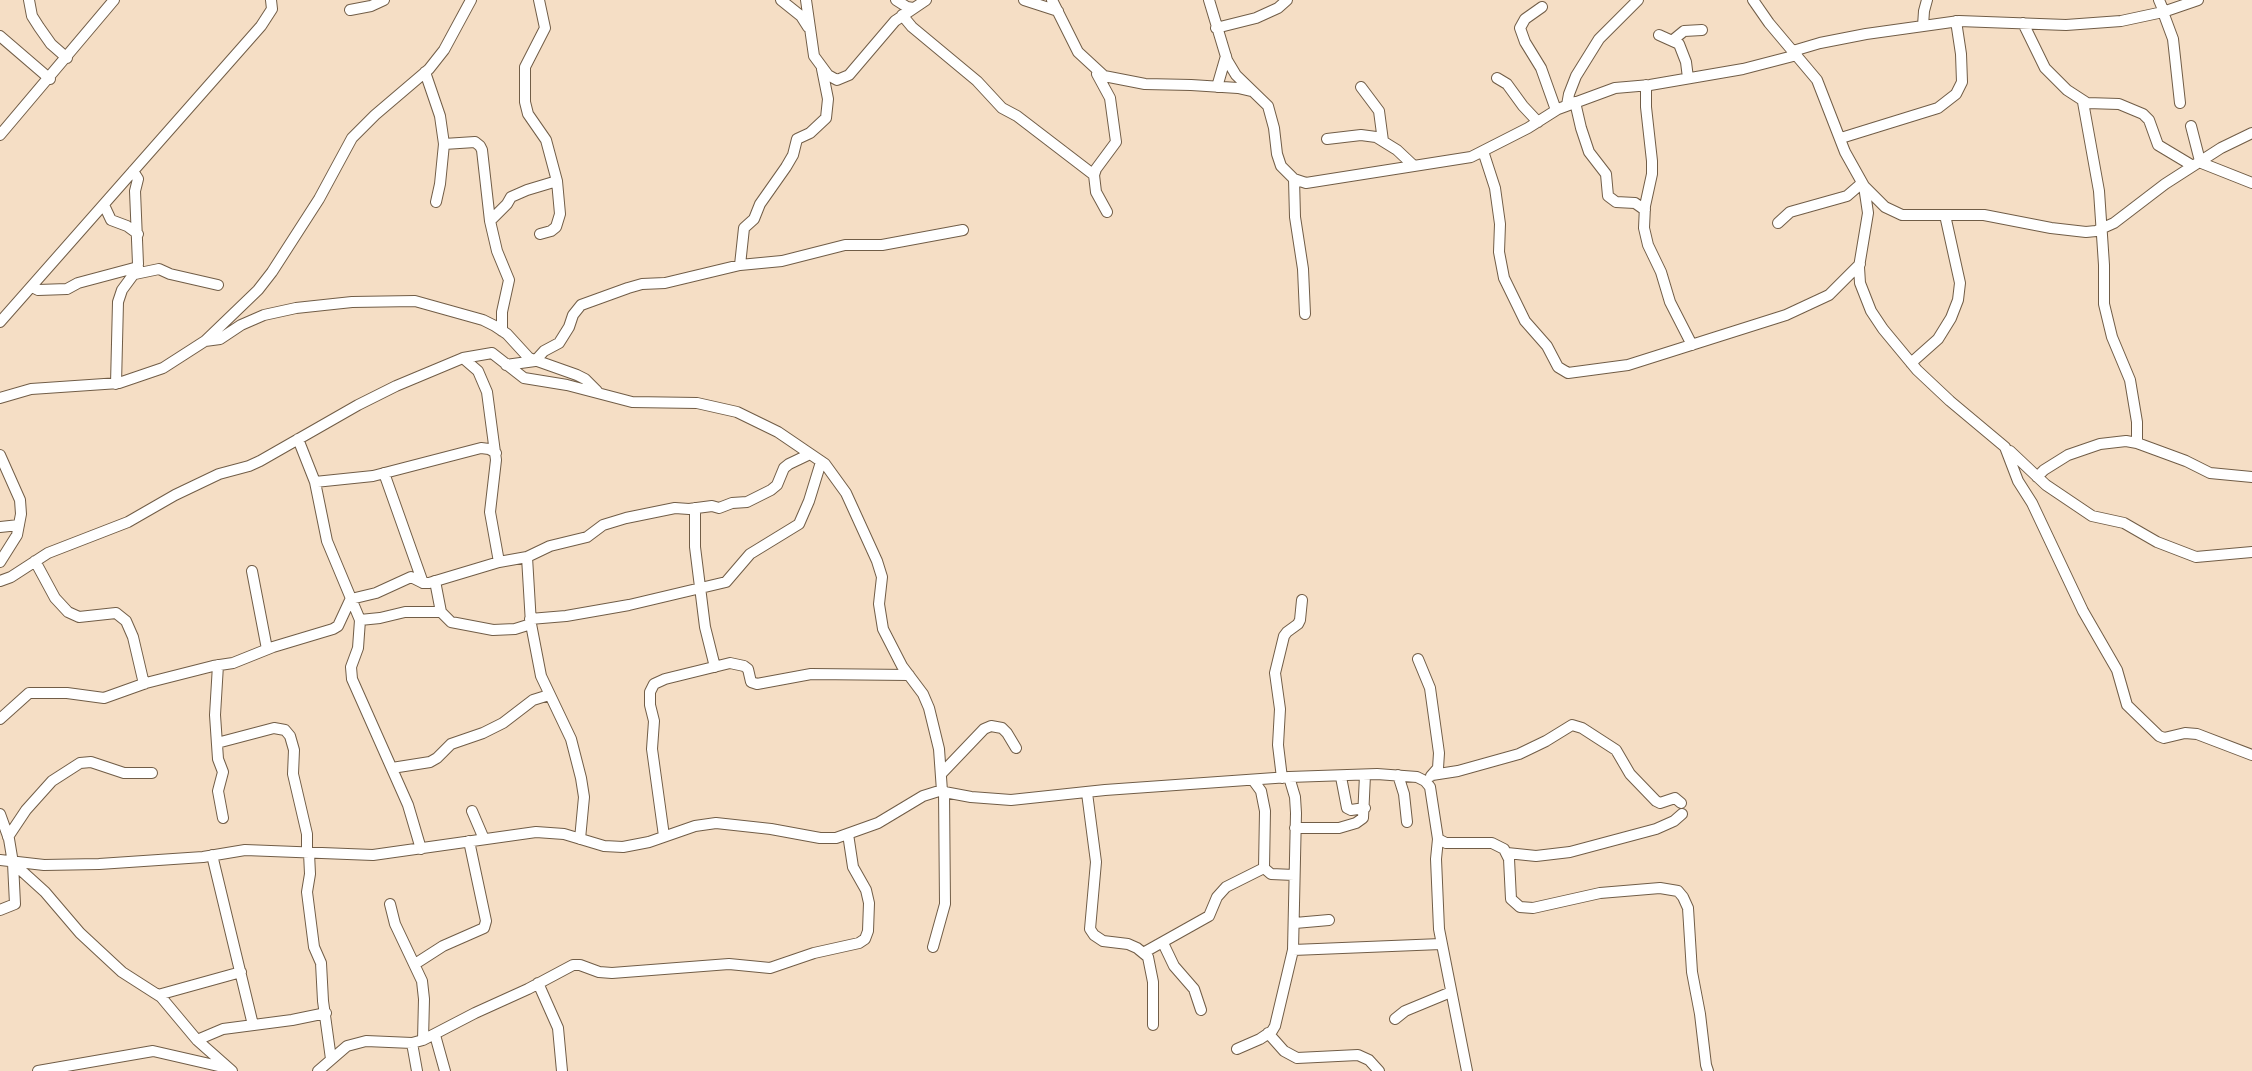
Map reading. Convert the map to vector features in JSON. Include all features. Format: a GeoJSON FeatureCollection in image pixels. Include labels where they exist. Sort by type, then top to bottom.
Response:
{"type":"FeatureCollection","features":[{"type":"Feature","properties":{"kind":"street"},"geometry":{"type":"LineString","coordinates":[[29,0],[32,16],[39,27],[51,44],[67,58]]}},
{"type":"Feature","properties":{"kind":"street"},"geometry":{"type":"LineString","coordinates":[[0,135],[114,0]]}},
{"type":"Feature","properties":{"kind":"street"},"geometry":{"type":"LineString","coordinates":[[0,322],[261,26],[272,9],[271,0]]}},
{"type":"Feature","properties":{"kind":"street"},"geometry":{"type":"LineString","coordinates":[[350,10],[384,0]]}},
{"type":"Feature","properties":{"kind":"street"},"geometry":{"type":"LineString","coordinates":[[0,398],[31,389],[116,384],[163,368],[205,341],[258,290],[319,199],[352,138],[425,72],[444,50],[471,0]]}},
{"type":"Feature","properties":{"kind":"street"},"geometry":{"type":"LineString","coordinates":[[539,0],[545,28],[525,67],[525,102],[528,114],[546,140],[557,181],[560,220],[551,231],[540,234]]}},
{"type":"Feature","properties":{"kind":"street"},"geometry":{"type":"LineString","coordinates":[[781,0],[801,16],[810,29]]}},
{"type":"Feature","properties":{"kind":"street"},"geometry":{"type":"LineString","coordinates":[[740,265],[744,228],[754,219],[760,204],[786,167],[797,139],[810,133],[826,118],[828,99],[822,69],[814,56],[806,0]]}},
{"type":"Feature","properties":{"kind":"street"},"geometry":{"type":"LineString","coordinates":[[896,0],[913,8]]}},
{"type":"Feature","properties":{"kind":"street"},"geometry":{"type":"LineString","coordinates":[[822,69],[837,80],[849,75],[902,15],[926,0]]}},
{"type":"Feature","properties":{"kind":"street"},"geometry":{"type":"LineString","coordinates":[[1024,0],[1058,11]]}},
{"type":"Feature","properties":{"kind":"street"},"geometry":{"type":"LineString","coordinates":[[1052,0],[1078,52],[1104,76],[1127,82],[1238,88],[1254,92]]}},
{"type":"Feature","properties":{"kind":"street"},"geometry":{"type":"LineString","coordinates":[[1209,0],[1226,56],[1236,75],[1268,106],[1281,166],[1294,179],[1306,183],[1471,157],[1566,106],[1615,88],[1743,69],[1820,43],[1956,21],[2066,25],[2121,21],[2164,12],[2198,0]]}},
{"type":"Feature","properties":{"kind":"street"},"geometry":{"type":"LineString","coordinates":[[1216,28],[1256,18],[1287,0]]}},
{"type":"Feature","properties":{"kind":"street"},"geometry":{"type":"LineString","coordinates":[[1566,106],[1576,76],[1599,39],[1638,0]]}},
{"type":"Feature","properties":{"kind":"street"},"geometry":{"type":"LineString","coordinates":[[1753,0],[1817,80],[1845,152],[1863,185],[1894,212],[1910,216],[1984,215],[2051,228],[2096,231],[2114,223],[2197,163],[2252,133]]}},
{"type":"Feature","properties":{"kind":"street"},"geometry":{"type":"LineString","coordinates":[[1923,26],[1927,0]]}},
{"type":"Feature","properties":{"kind":"street"},"geometry":{"type":"LineString","coordinates":[[2159,0],[2173,39],[2180,103]]}},
{"type":"Feature","properties":{"kind":"street"},"geometry":{"type":"LineString","coordinates":[[1542,7],[1525,19],[1520,28],[1525,42],[1581,128],[1589,152],[1606,174],[1608,196],[1616,202],[1635,203],[1645,210]]}},
{"type":"Feature","properties":{"kind":"street"},"geometry":{"type":"LineString","coordinates":[[902,15],[912,27],[977,81],[998,104],[1094,175]]}},
{"type":"Feature","properties":{"kind":"street"},"geometry":{"type":"LineString","coordinates":[[1841,138],[1938,108],[1956,94],[1962,82],[1956,21]]}},
{"type":"Feature","properties":{"kind":"street"},"geometry":{"type":"LineString","coordinates":[[2023,23],[2045,68],[2083,102],[2119,104],[2143,114],[2149,120],[2158,145],[2252,183]]}},
{"type":"Feature","properties":{"kind":"street"},"geometry":{"type":"LineString","coordinates":[[1673,40],[1684,31],[1702,30]]}},
{"type":"Feature","properties":{"kind":"street"},"geometry":{"type":"LineString","coordinates":[[1659,35],[1679,44],[1688,78]]}},
{"type":"Feature","properties":{"kind":"street"},"geometry":{"type":"LineString","coordinates":[[0,36],[50,79]]}},
{"type":"Feature","properties":{"kind":"street"},"geometry":{"type":"LineString","coordinates":[[1217,87],[1226,56]]}},
{"type":"Feature","properties":{"kind":"street"},"geometry":{"type":"LineString","coordinates":[[1094,69],[1110,98],[1116,142],[1094,175],[1098,198],[1107,212]]}},
{"type":"Feature","properties":{"kind":"street"},"geometry":{"type":"LineString","coordinates":[[425,72],[440,116],[444,144],[436,202]]}},
{"type":"Feature","properties":{"kind":"street"},"geometry":{"type":"LineString","coordinates":[[1497,78],[1507,84],[1538,122]]}},
{"type":"Feature","properties":{"kind":"street"},"geometry":{"type":"LineString","coordinates":[[1646,85],[1652,161],[1644,228],[1670,302],[1692,345]]}},
{"type":"Feature","properties":{"kind":"street"},"geometry":{"type":"LineString","coordinates":[[1361,87],[1379,111],[1383,141]]}},
{"type":"Feature","properties":{"kind":"street"},"geometry":{"type":"LineString","coordinates":[[2083,102],[2103,228],[2104,304],[2112,337],[2130,380],[2137,443]]}},
{"type":"Feature","properties":{"kind":"street"},"geometry":{"type":"LineString","coordinates":[[2191,126],[2197,163]]}},
{"type":"Feature","properties":{"kind":"street"},"geometry":{"type":"LineString","coordinates":[[1327,139],[1368,135],[1397,150],[1414,166]]}},
{"type":"Feature","properties":{"kind":"street"},"geometry":{"type":"LineString","coordinates":[[444,144],[475,142],[480,146],[490,221],[497,251],[509,280],[502,312],[502,331]]}},
{"type":"Feature","properties":{"kind":"street"},"geometry":{"type":"LineString","coordinates":[[1483,151],[1495,188],[1504,278],[1517,308],[1562,371],[1574,373],[1628,365],[1786,315],[1829,295],[1860,264]]}},
{"type":"Feature","properties":{"kind":"street"},"geometry":{"type":"LineString","coordinates":[[116,384],[118,302],[122,290],[136,271],[138,234],[135,191],[138,179],[133,171]]}},
{"type":"Feature","properties":{"kind":"street"},"geometry":{"type":"LineString","coordinates":[[1294,179],[1305,314]]}},
{"type":"Feature","properties":{"kind":"street"},"geometry":{"type":"LineString","coordinates":[[490,221],[511,197],[557,181]]}},
{"type":"Feature","properties":{"kind":"street"},"geometry":{"type":"LineString","coordinates":[[1778,223],[1790,212],[1847,196],[1863,185]]}},
{"type":"Feature","properties":{"kind":"street"},"geometry":{"type":"LineString","coordinates":[[1863,185],[1868,213],[1860,264],[1862,292],[1871,311],[1911,363],[1950,401],[2037,477],[2092,516],[2124,523],[2196,557],[2252,552]]}},
{"type":"Feature","properties":{"kind":"street"},"geometry":{"type":"LineString","coordinates":[[104,205],[111,220],[138,234]]}},
{"type":"Feature","properties":{"kind":"street"},"geometry":{"type":"LineString","coordinates":[[1911,363],[1938,339],[1958,300],[1960,283],[1945,215]]}},
{"type":"Feature","properties":{"kind":"street"},"geometry":{"type":"LineString","coordinates":[[506,365],[535,361],[544,351],[559,343],[581,305],[642,284],[665,283],[740,265],[792,260],[845,245],[882,245],[963,230]]}},
{"type":"Feature","properties":{"kind":"street"},"geometry":{"type":"LineString","coordinates":[[32,287],[38,290],[67,289],[78,283],[159,269],[218,285]]}},
{"type":"Feature","properties":{"kind":"street"},"geometry":{"type":"LineString","coordinates":[[205,341],[220,339],[241,325],[274,313],[393,299],[432,304],[483,320],[502,331],[523,354],[585,379],[599,393]]}},
{"type":"Feature","properties":{"kind":"street"},"geometry":{"type":"LineString","coordinates":[[0,581],[48,553],[128,522],[207,479],[249,466],[361,403],[463,358],[492,353],[524,378],[567,385],[632,402],[697,403],[737,412],[778,432],[821,462],[844,490],[874,553],[882,577],[879,604],[883,629],[923,694],[939,749],[945,904],[933,947]]}},
{"type":"Feature","properties":{"kind":"street"},"geometry":{"type":"LineString","coordinates":[[463,358],[478,371],[486,387],[496,453],[490,512],[499,562]]}},
{"type":"Feature","properties":{"kind":"street"},"geometry":{"type":"LineString","coordinates":[[298,439],[315,482],[327,541],[360,620],[358,648],[351,667],[352,679],[408,805],[421,849]]}},
{"type":"Feature","properties":{"kind":"street"},"geometry":{"type":"LineString","coordinates":[[2037,477],[2052,464],[2085,448],[2113,442],[2137,443],[2210,473],[2252,477]]}},
{"type":"Feature","properties":{"kind":"street"},"geometry":{"type":"LineString","coordinates":[[315,482],[384,473],[485,447],[496,453]]}},
{"type":"Feature","properties":{"kind":"street"},"geometry":{"type":"LineString","coordinates":[[2005,447],[2018,481],[2032,503],[2086,616],[2117,670],[2127,705],[2159,736],[2197,734],[2252,755]]}},
{"type":"Feature","properties":{"kind":"street"},"geometry":{"type":"LineString","coordinates":[[351,598],[376,593],[411,577],[423,583],[435,581],[527,557],[560,542],[587,537],[603,525],[626,518],[675,508],[719,508],[747,502],[771,490],[777,485],[784,468],[810,454]]}},
{"type":"Feature","properties":{"kind":"street"},"geometry":{"type":"LineString","coordinates":[[0,455],[20,500],[19,525],[9,551],[0,562]]}},
{"type":"Feature","properties":{"kind":"street"},"geometry":{"type":"LineString","coordinates":[[435,581],[441,612],[451,622],[493,630],[515,629],[531,622],[629,605],[726,582],[750,554],[799,524],[821,462]]}},
{"type":"Feature","properties":{"kind":"street"},"geometry":{"type":"LineString","coordinates":[[384,473],[423,583]]}},
{"type":"Feature","properties":{"kind":"street"},"geometry":{"type":"LineString","coordinates":[[695,508],[695,538],[705,627],[715,667]]}},
{"type":"Feature","properties":{"kind":"street"},"geometry":{"type":"LineString","coordinates":[[0,527],[19,525]]}},
{"type":"Feature","properties":{"kind":"street"},"geometry":{"type":"LineString","coordinates":[[527,557],[531,622],[541,676],[571,739],[581,778],[584,797],[580,839]]}},
{"type":"Feature","properties":{"kind":"street"},"geometry":{"type":"LineString","coordinates":[[35,561],[60,606],[68,612],[79,617],[116,613],[126,621],[144,684]]}},
{"type":"Feature","properties":{"kind":"street"},"geometry":{"type":"LineString","coordinates":[[252,571],[267,649]]}},
{"type":"Feature","properties":{"kind":"street"},"geometry":{"type":"LineString","coordinates":[[0,719],[29,693],[67,693],[101,699],[144,684],[233,663],[333,629],[338,626],[351,598]]}},
{"type":"Feature","properties":{"kind":"street"},"geometry":{"type":"LineString","coordinates":[[1237,1049],[1275,1026],[1293,950],[1295,797],[1286,778],[1278,745],[1280,709],[1275,673],[1284,636],[1300,620],[1302,600]]}},
{"type":"Feature","properties":{"kind":"street"},"geometry":{"type":"LineString","coordinates":[[360,620],[405,612],[441,612]]}},
{"type":"Feature","properties":{"kind":"street"},"geometry":{"type":"LineString","coordinates":[[1418,659],[1429,682],[1439,761],[1438,768],[1429,778],[1438,839],[1436,904],[1467,1071]]}},
{"type":"Feature","properties":{"kind":"street"},"geometry":{"type":"LineString","coordinates":[[664,836],[652,749],[654,721],[650,705],[651,687],[659,681],[730,663],[748,669],[751,682],[757,684],[811,674],[909,675]]}},
{"type":"Feature","properties":{"kind":"street"},"geometry":{"type":"LineString","coordinates":[[218,665],[215,715],[218,759],[223,772],[218,791],[223,818]]}},
{"type":"Feature","properties":{"kind":"street"},"geometry":{"type":"LineString","coordinates":[[392,768],[430,762],[451,744],[503,723],[533,700],[549,695]]}},
{"type":"Feature","properties":{"kind":"street"},"geometry":{"type":"LineString","coordinates":[[0,860],[44,865],[99,864],[245,850],[373,855],[536,832],[564,834],[604,846],[623,847],[716,823],[836,838],[878,823],[923,796],[943,791],[1011,800],[1286,778],[1398,775],[1429,778],[1519,754],[1572,725],[1616,750],[1630,774],[1656,801],[1660,803],[1675,798],[1682,808],[1674,821],[1656,829],[1570,852],[1536,856],[1507,853]]}},
{"type":"Feature","properties":{"kind":"street"},"geometry":{"type":"LineString","coordinates":[[941,774],[984,729],[991,726],[1002,728],[1016,748]]}},
{"type":"Feature","properties":{"kind":"street"},"geometry":{"type":"LineString","coordinates":[[217,743],[274,728],[285,730],[290,736],[294,750],[293,774],[307,834],[310,874],[307,892],[314,947],[321,963],[331,1059]]}},
{"type":"Feature","properties":{"kind":"street"},"geometry":{"type":"LineString","coordinates":[[8,837],[26,810],[52,781],[80,763],[91,762],[124,773],[152,773]]}},
{"type":"Feature","properties":{"kind":"street"},"geometry":{"type":"LineString","coordinates":[[1295,828],[1330,829],[1348,826],[1363,818],[1365,775]]}},
{"type":"Feature","properties":{"kind":"street"},"geometry":{"type":"LineString","coordinates":[[1398,775],[1407,822]]}},
{"type":"Feature","properties":{"kind":"street"},"geometry":{"type":"LineString","coordinates":[[1341,777],[1347,808],[1365,808]]}},
{"type":"Feature","properties":{"kind":"street"},"geometry":{"type":"LineString","coordinates":[[1253,780],[1263,797],[1266,822],[1264,868]]}},
{"type":"Feature","properties":{"kind":"street"},"geometry":{"type":"LineString","coordinates":[[1087,793],[1096,862],[1090,929],[1103,941],[1128,944],[1148,957],[1153,982],[1153,1025]]}},
{"type":"Feature","properties":{"kind":"street"},"geometry":{"type":"LineString","coordinates":[[472,811],[484,839]]}},
{"type":"Feature","properties":{"kind":"street"},"geometry":{"type":"LineString","coordinates":[[0,814],[13,863],[15,904],[0,910]]}},
{"type":"Feature","properties":{"kind":"street"},"geometry":{"type":"LineString","coordinates":[[318,1071],[347,1046],[359,1042],[418,1041],[435,1035],[573,965],[612,973],[729,964],[770,968],[814,953],[859,943],[868,931],[869,903],[866,890],[853,867],[848,834]]}},
{"type":"Feature","properties":{"kind":"street"},"geometry":{"type":"LineString","coordinates":[[1438,839],[1446,843],[1492,843],[1502,847],[1507,853],[1511,899],[1520,907],[1533,908],[1611,892],[1660,888],[1678,891],[1688,908],[1692,972],[1708,1071]]}},
{"type":"Feature","properties":{"kind":"street"},"geometry":{"type":"LineString","coordinates":[[415,964],[443,946],[482,930],[486,924],[469,841]]}},
{"type":"Feature","properties":{"kind":"street"},"geometry":{"type":"LineString","coordinates":[[212,855],[253,1025]]}},
{"type":"Feature","properties":{"kind":"street"},"geometry":{"type":"LineString","coordinates":[[13,863],[39,886],[80,933],[122,972],[158,995],[197,1040],[231,1070]]}},
{"type":"Feature","properties":{"kind":"street"},"geometry":{"type":"LineString","coordinates":[[1264,868],[1271,874],[1294,875]]}},
{"type":"Feature","properties":{"kind":"street"},"geometry":{"type":"LineString","coordinates":[[1143,953],[1209,916],[1217,897],[1226,887],[1264,868]]}},
{"type":"Feature","properties":{"kind":"street"},"geometry":{"type":"LineString","coordinates":[[390,904],[395,924],[415,964],[424,991],[417,1071]]}},
{"type":"Feature","properties":{"kind":"street"},"geometry":{"type":"LineString","coordinates":[[1295,923],[1329,920]]}},
{"type":"Feature","properties":{"kind":"street"},"geometry":{"type":"LineString","coordinates":[[1163,943],[1170,960],[1194,989],[1201,1010]]}},
{"type":"Feature","properties":{"kind":"street"},"geometry":{"type":"LineString","coordinates":[[1293,950],[1441,944]]}},
{"type":"Feature","properties":{"kind":"street"},"geometry":{"type":"LineString","coordinates":[[158,995],[241,972]]}},
{"type":"Feature","properties":{"kind":"street"},"geometry":{"type":"LineString","coordinates":[[538,983],[558,1028],[562,1071]]}},
{"type":"Feature","properties":{"kind":"street"},"geometry":{"type":"LineString","coordinates":[[1395,1019],[1405,1011],[1451,992]]}},
{"type":"Feature","properties":{"kind":"street"},"geometry":{"type":"LineString","coordinates":[[197,1040],[223,1029],[326,1013]]}},
{"type":"Feature","properties":{"kind":"street"},"geometry":{"type":"LineString","coordinates":[[1268,1033],[1284,1051],[1297,1058],[1358,1055],[1369,1060],[1379,1071]]}},
{"type":"Feature","properties":{"kind":"street"},"geometry":{"type":"LineString","coordinates":[[435,1035],[445,1071]]}},
{"type":"Feature","properties":{"kind":"street"},"geometry":{"type":"LineString","coordinates":[[38,1071],[94,1066],[153,1051],[231,1070]]}}]}
